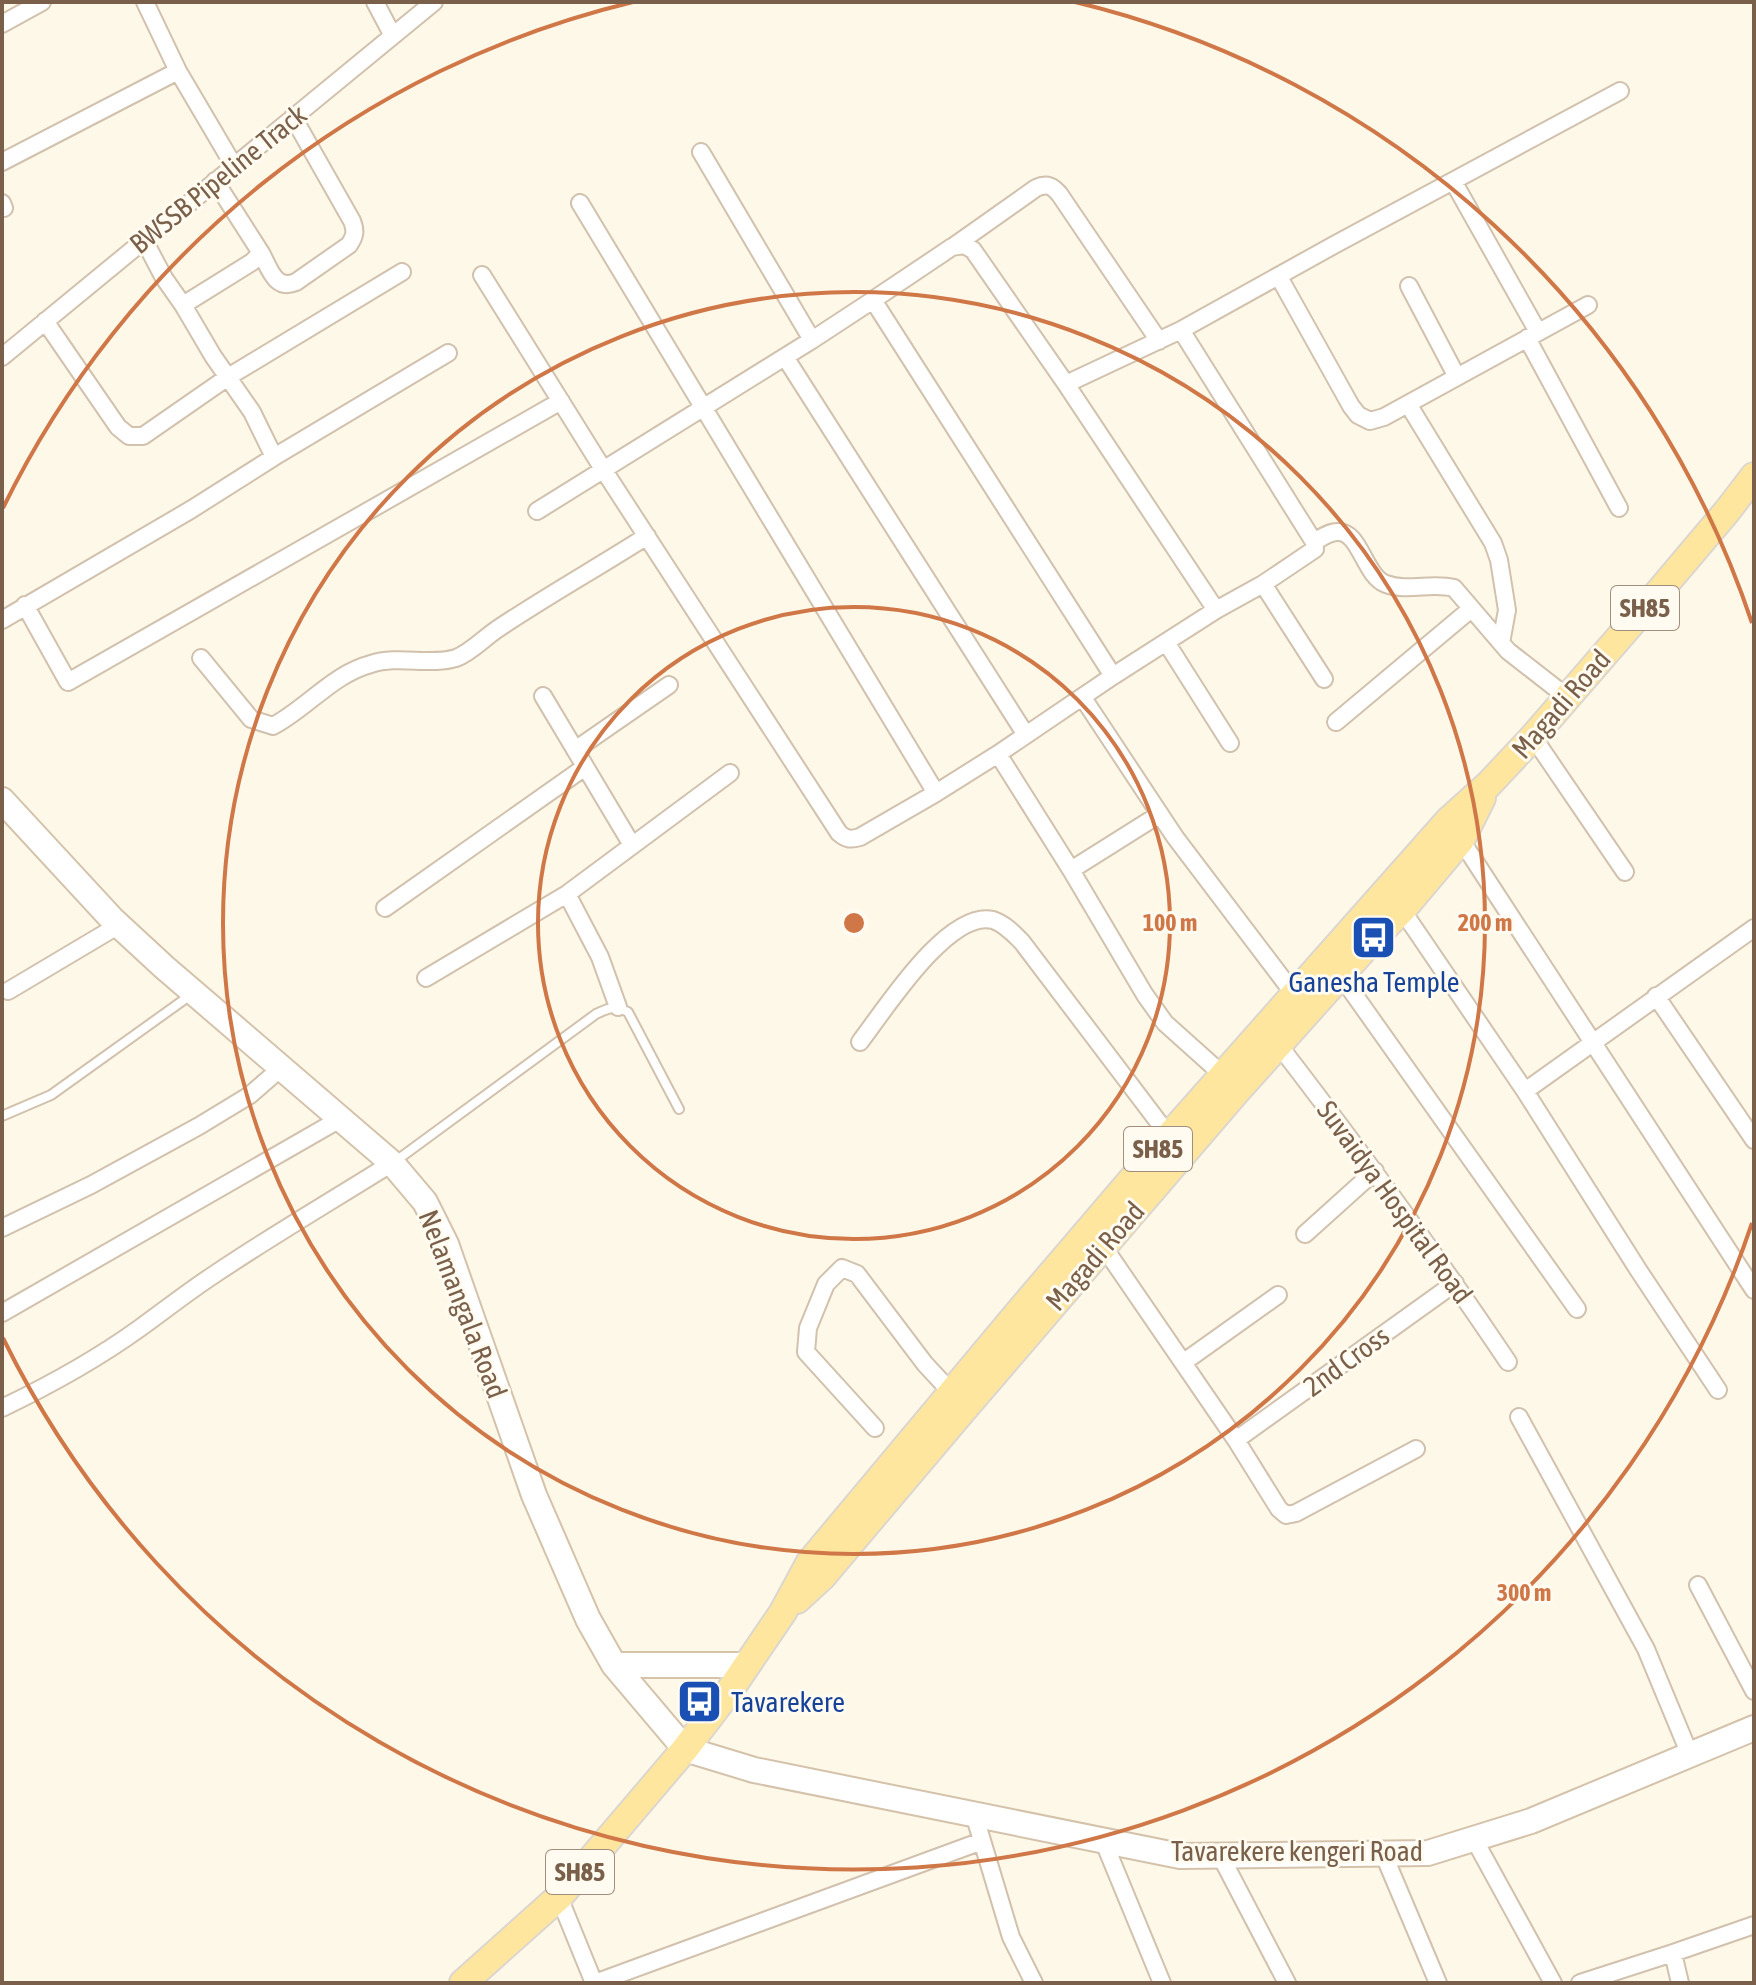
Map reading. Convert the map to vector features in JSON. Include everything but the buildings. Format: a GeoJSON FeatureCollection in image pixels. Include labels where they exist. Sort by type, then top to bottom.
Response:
{"type":"FeatureCollection","features":[{"type":"Feature","properties":{"kind":"main road","name":"Magadi Road"},"geometry":{"type":"LineString","coordinates":[[477,1978],[559,1897],[685,1749],[783,1612],[822,1577],[951,1392],[1294,994],[1448,821],[1489,784],[1533,737],[1673,576],[1754,476]]}},
{"type":"Feature","properties":{"kind":"main road","name":"Magadi Road"},"geometry":{"type":"LineString","coordinates":[[883,1490],[964,1409],[1278,1044],[1402,910],[1461,840],[1489,784]]}},
{"type":"Feature","properties":{"kind":"main road","name":"Nelamangala Road"},"geometry":{"type":"LineString","coordinates":[[2,800],[119,925],[392,1163],[425,1202],[446,1244],[534,1495],[588,1619],[614,1665],[685,1749]]}},
{"type":"Feature","properties":{"kind":"main road"},"geometry":{"type":"LineString","coordinates":[[614,1665],[747,1665]]}},
{"type":"Feature","properties":{"kind":"main road","name":"Tavarekere kengeri Road"},"geometry":{"type":"LineString","coordinates":[[685,1749],[754,1770],[1180,1856],[1428,1853],[1531,1821],[1754,1728]]}},
{"type":"Feature","properties":{"kind":"street"},"geometry":{"type":"LineString","coordinates":[[145,2],[178,71],[234,166]]}},
{"type":"Feature","properties":{"kind":"street"},"geometry":{"type":"LineString","coordinates":[[375,2],[393,36]]}},
{"type":"Feature","properties":{"kind":"street","name":"BWSSB Pipeline Track"},"geometry":{"type":"LineString","coordinates":[[2,357],[434,2]]}},
{"type":"Feature","properties":{"kind":"street"},"geometry":{"type":"LineString","coordinates":[[2,24],[34,4]]}},
{"type":"Feature","properties":{"kind":"street"},"geometry":{"type":"LineString","coordinates":[[2,162],[178,71]]}},
{"type":"Feature","properties":{"kind":"street"},"geometry":{"type":"LineString","coordinates":[[1066,384],[1181,330],[1620,91]]}},
{"type":"Feature","properties":{"kind":"street"},"geometry":{"type":"LineString","coordinates":[[215,181],[281,284],[288,286],[296,282],[349,245],[355,236],[352,221],[293,117]]}},
{"type":"Feature","properties":{"kind":"street"},"geometry":{"type":"LineString","coordinates":[[701,152],[812,340]]}},
{"type":"Feature","properties":{"kind":"street"},"geometry":{"type":"LineString","coordinates":[[1453,181],[1619,508]]}},
{"type":"Feature","properties":{"kind":"street"},"geometry":{"type":"LineString","coordinates":[[537,511],[812,340],[1036,188],[1051,186],[1060,195],[1159,341]]}},
{"type":"Feature","properties":{"kind":"street"},"geometry":{"type":"LineString","coordinates":[[580,203],[936,793]]}},
{"type":"Feature","properties":{"kind":"street"},"geometry":{"type":"LineString","coordinates":[[144,240],[164,278],[252,412],[274,457]]}},
{"type":"Feature","properties":{"kind":"street"},"geometry":{"type":"LineString","coordinates":[[952,247],[964,245],[982,261],[1216,610]]}},
{"type":"Feature","properties":{"kind":"street"},"geometry":{"type":"LineString","coordinates":[[183,305],[252,262],[261,253]]}},
{"type":"Feature","properties":{"kind":"street"},"geometry":{"type":"LineString","coordinates":[[45,321],[118,427],[129,436],[143,436],[228,377],[402,272]]}},
{"type":"Feature","properties":{"kind":"street"},"geometry":{"type":"LineString","coordinates":[[482,275],[603,469],[839,833],[851,840],[936,793],[1216,610],[1313,552],[1314,542],[1181,330]]}},
{"type":"Feature","properties":{"kind":"street"},"geometry":{"type":"LineString","coordinates":[[1279,277],[1351,406],[1358,415],[1370,421],[1408,404],[1588,305]]}},
{"type":"Feature","properties":{"kind":"street"},"geometry":{"type":"LineString","coordinates":[[1409,286],[1457,377]]}},
{"type":"Feature","properties":{"kind":"street"},"geometry":{"type":"LineString","coordinates":[[873,300],[1113,676]]}},
{"type":"Feature","properties":{"kind":"street"},"geometry":{"type":"LineString","coordinates":[[2,620],[139,541],[448,353]]}},
{"type":"Feature","properties":{"kind":"street"},"geometry":{"type":"LineString","coordinates":[[785,357],[1026,735]]}},
{"type":"Feature","properties":{"kind":"street"},"geometry":{"type":"LineString","coordinates":[[25,605],[68,682],[561,401]]}},
{"type":"Feature","properties":{"kind":"street"},"geometry":{"type":"LineString","coordinates":[[1408,404],[1493,543],[1507,610],[1501,643]]}},
{"type":"Feature","properties":{"kind":"street"},"geometry":{"type":"LineString","coordinates":[[1314,542],[1332,533],[1342,532],[1350,536],[1375,577],[1384,583],[1400,587],[1454,588],[1501,643],[1567,697]]}},
{"type":"Feature","properties":{"kind":"street"},"geometry":{"type":"LineString","coordinates":[[201,658],[251,719],[273,726],[353,670],[384,661],[443,660],[462,655],[495,630],[647,536]]}},
{"type":"Feature","properties":{"kind":"street"},"geometry":{"type":"LineString","coordinates":[[1263,584],[1324,679]]}},
{"type":"Feature","properties":{"kind":"street"},"geometry":{"type":"LineString","coordinates":[[1336,722],[1471,609]]}},
{"type":"Feature","properties":{"kind":"street"},"geometry":{"type":"LineString","coordinates":[[1166,642],[1230,743]]}},
{"type":"Feature","properties":{"kind":"street"},"geometry":{"type":"LineString","coordinates":[[575,750],[669,685]]}},
{"type":"Feature","properties":{"kind":"street"},"geometry":{"type":"LineString","coordinates":[[543,696],[632,845]]}},
{"type":"Feature","properties":{"kind":"street"},"geometry":{"type":"LineString","coordinates":[[1083,698],[1175,837],[1294,994]]}},
{"type":"Feature","properties":{"kind":"street"},"geometry":{"type":"LineString","coordinates":[[1533,737],[1625,872]]}},
{"type":"Feature","properties":{"kind":"street"},"geometry":{"type":"LineString","coordinates":[[998,754],[1145,995],[1165,1023],[1223,1075]]}},
{"type":"Feature","properties":{"kind":"street"},"geometry":{"type":"LineString","coordinates":[[385,908],[585,767]]}},
{"type":"Feature","properties":{"kind":"street"},"geometry":{"type":"LineString","coordinates":[[426,978],[567,894],[730,773]]}},
{"type":"Feature","properties":{"kind":"street"},"geometry":{"type":"LineString","coordinates":[[1071,870],[1160,814]]}},
{"type":"Feature","properties":{"kind":"street"},"geometry":{"type":"LineString","coordinates":[[1461,840],[1754,1290]]}},
{"type":"Feature","properties":{"kind":"street"},"geometry":{"type":"LineString","coordinates":[[567,894],[600,957],[618,1007]]}},
{"type":"Feature","properties":{"kind":"street"},"geometry":{"type":"LineString","coordinates":[[1402,910],[1525,1091],[1718,1390]]}},
{"type":"Feature","properties":{"kind":"street"},"geometry":{"type":"LineString","coordinates":[[860,1042],[925,957],[948,935],[969,923],[991,920],[1008,928],[1022,942],[1169,1136]]}},
{"type":"Feature","properties":{"kind":"street"},"geometry":{"type":"LineString","coordinates":[[8,991],[119,925]]}},
{"type":"Feature","properties":{"kind":"street"},"geometry":{"type":"LineString","coordinates":[[1525,1091],[1754,928]]}},
{"type":"Feature","properties":{"kind":"street"},"geometry":{"type":"LineString","coordinates":[[1341,976],[1577,1309]]}},
{"type":"Feature","properties":{"kind":"street"},"geometry":{"type":"LineString","coordinates":[[1656,996],[1754,1140]]}},
{"type":"Feature","properties":{"kind":"street","name":"Suvaidya Hospital Road"},"geometry":{"type":"LineString","coordinates":[[1278,1044],[1375,1171],[1508,1362]]}},
{"type":"Feature","properties":{"kind":"street"},"geometry":{"type":"LineString","coordinates":[[2,1228],[91,1185],[199,1126],[250,1095],[281,1068]]}},
{"type":"Feature","properties":{"kind":"street"},"geometry":{"type":"LineString","coordinates":[[2,1313],[340,1119]]}},
{"type":"Feature","properties":{"kind":"street"},"geometry":{"type":"LineString","coordinates":[[2,1408],[100,1354],[218,1271],[392,1163]]}},
{"type":"Feature","properties":{"kind":"street"},"geometry":{"type":"LineString","coordinates":[[1305,1234],[1375,1171]]}},
{"type":"Feature","properties":{"kind":"street"},"geometry":{"type":"LineString","coordinates":[[1103,1246],[1184,1362],[1279,1509],[1286,1515],[1296,1513],[1416,1449]]}},
{"type":"Feature","properties":{"kind":"street"},"geometry":{"type":"LineString","coordinates":[[875,1428],[806,1352],[808,1328],[826,1284],[842,1268],[857,1274],[925,1364],[951,1392]]}},
{"type":"Feature","properties":{"kind":"street","name":"2nd Cross"},"geometry":{"type":"LineString","coordinates":[[1236,1440],[1455,1283]]}},
{"type":"Feature","properties":{"kind":"street"},"geometry":{"type":"LineString","coordinates":[[1184,1362],[1278,1295]]}},
{"type":"Feature","properties":{"kind":"street"},"geometry":{"type":"LineString","coordinates":[[1519,1417],[1646,1649],[1690,1755]]}},
{"type":"Feature","properties":{"kind":"street"},"geometry":{"type":"LineString","coordinates":[[1698,1585],[1754,1691]]}},
{"type":"Feature","properties":{"kind":"street"},"geometry":{"type":"LineString","coordinates":[[974,1814],[1011,1937],[1034,1983]]}},
{"type":"Feature","properties":{"kind":"street"},"geometry":{"type":"LineString","coordinates":[[1474,1839],[1553,1983]]}},
{"type":"Feature","properties":{"kind":"street"},"geometry":{"type":"LineString","coordinates":[[1103,1840],[1162,1983]]}},
{"type":"Feature","properties":{"kind":"street"},"geometry":{"type":"LineString","coordinates":[[559,1897],[594,1983],[982,1841]]}},
{"type":"Feature","properties":{"kind":"street"},"geometry":{"type":"LineString","coordinates":[[1383,1853],[1438,1983]]}},
{"type":"Feature","properties":{"kind":"street"},"geometry":{"type":"LineString","coordinates":[[1220,1855],[1287,1983]]}},
{"type":"Feature","properties":{"kind":"street"},"geometry":{"type":"LineString","coordinates":[[1580,1983],[1754,1925]]}},
{"type":"Feature","properties":{"kind":"street"},"geometry":{"type":"LineString","coordinates":[[1673,1953],[1680,1983]]}},
{"type":"Feature","properties":{"kind":"lane"},"geometry":{"type":"LineString","coordinates":[[2,1116],[51,1095],[194,993]]}},
{"type":"Feature","properties":{"kind":"lane"},"geometry":{"type":"LineString","coordinates":[[392,1163],[607,1009],[618,1007],[628,1012],[679,1109]]}},
{"type":"Feature","properties":{"kind":"place","name":"Ganesha Temple"},"geometry":{"type":"Point","coordinates":[1374,938]}},
{"type":"Feature","properties":{"kind":"place","name":"Tavarekere"},"geometry":{"type":"Point","coordinates":[700,1702]}}]}
